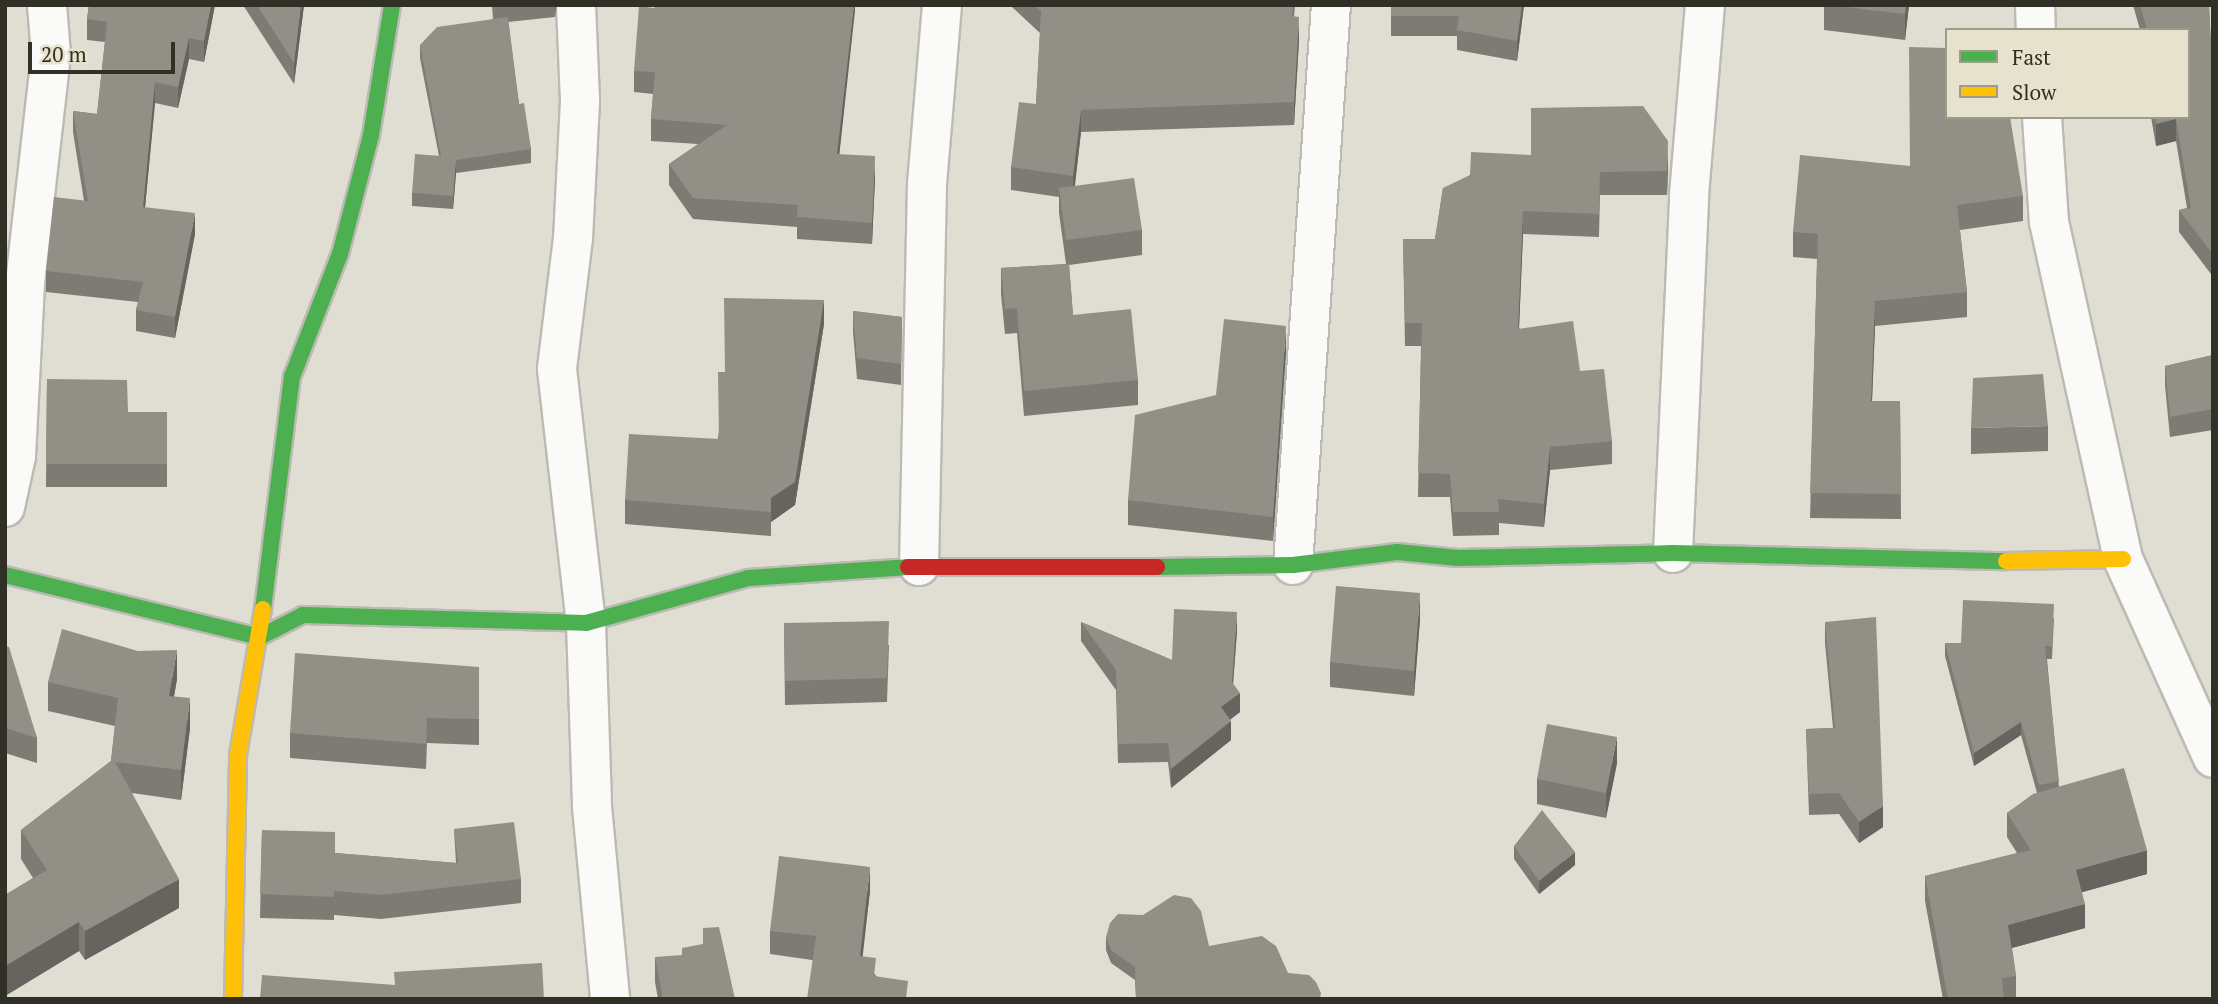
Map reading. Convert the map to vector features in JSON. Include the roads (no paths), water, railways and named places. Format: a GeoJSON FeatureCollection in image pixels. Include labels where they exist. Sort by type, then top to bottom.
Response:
{"type":"FeatureCollection","features":[{"type":"Feature","properties":{"kind":"street"},"geometry":{"type":"LineString","coordinates":[[5,507],[16,456],[25,283],[51,54],[47,5]]}},
{"type":"Feature","properties":{"kind":"street"},"geometry":{"type":"LineString","coordinates":[[233,999],[238,755],[260,637],[292,377],[340,254],[371,135],[392,5]]}},
{"type":"Feature","properties":{"kind":"street"},"geometry":{"type":"LineString","coordinates":[[576,5],[580,101],[574,224],[556,369],[586,623],[592,807],[610,999]]}},
{"type":"Feature","properties":{"kind":"street"},"geometry":{"type":"LineString","coordinates":[[919,566],[928,184],[942,5]]}},
{"type":"Feature","properties":{"kind":"street"},"geometry":{"type":"LineString","coordinates":[[1293,565],[1331,5]]}},
{"type":"Feature","properties":{"kind":"street"},"geometry":{"type":"LineString","coordinates":[[1673,553],[1689,195],[1705,5]]}},
{"type":"Feature","properties":{"kind":"street"},"geometry":{"type":"LineString","coordinates":[[2035,5],[2036,28]]}},
{"type":"Feature","properties":{"kind":"street"},"geometry":{"type":"LineString","coordinates":[[2042,119],[2049,222],[2123,559],[2213,758]]}},
{"type":"Feature","properties":{"kind":"street"},"geometry":{"type":"LineString","coordinates":[[5,575],[260,637],[303,615],[586,623],[748,578],[919,566],[1033,569],[1293,565],[1397,552],[1458,558],[1673,553],[1965,562],[2123,559]]}}]}
